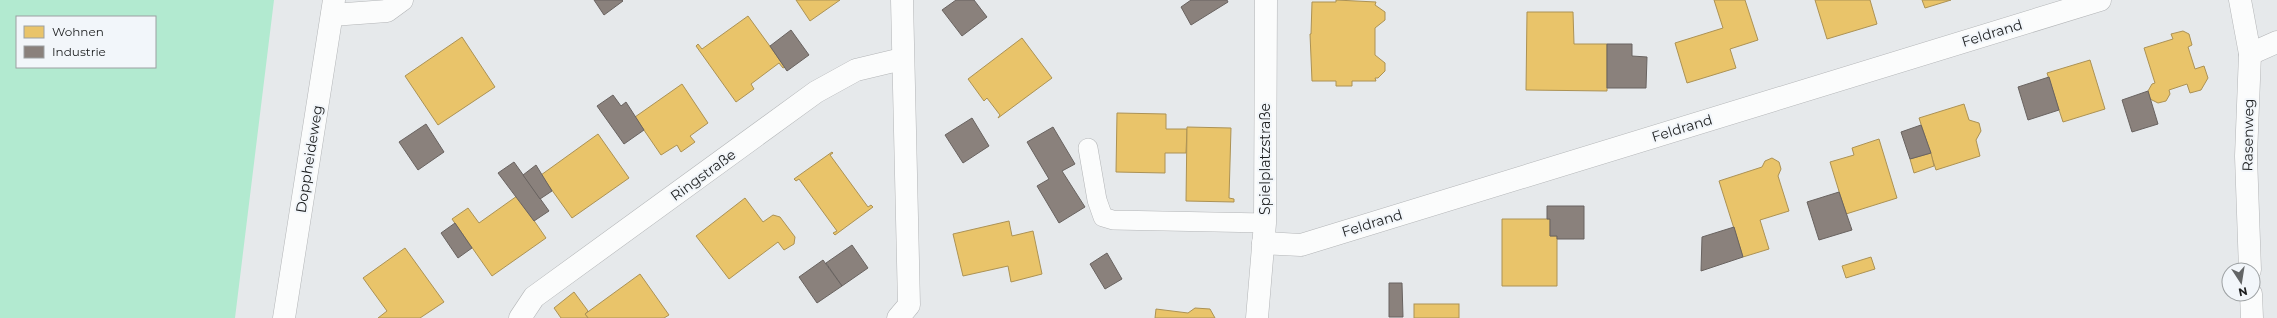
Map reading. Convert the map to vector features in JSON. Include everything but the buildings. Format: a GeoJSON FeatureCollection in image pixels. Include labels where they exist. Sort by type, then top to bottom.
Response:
{"type":"FeatureCollection","features":[{"type":"Feature","properties":{"kind":"street"},"geometry":{"type":"LineString","coordinates":[[333,8],[388,11],[402,0]]}},
{"type":"Feature","properties":{"kind":"street"},"geometry":{"type":"LineString","coordinates":[[898,318],[909,305],[902,59],[902,0]]}},
{"type":"Feature","properties":{"kind":"street","name":"Spielplatzstraße"},"geometry":{"type":"LineString","coordinates":[[1257,318],[1264,233],[1266,0]]}},
{"type":"Feature","properties":{"kind":"street","name":"Feldrand"},"geometry":{"type":"LineString","coordinates":[[1264,233],[1301,245],[2100,0]]}},
{"type":"Feature","properties":{"kind":"street","name":"Rasenweg"},"geometry":{"type":"LineString","coordinates":[[2240,0],[2250,54],[2246,156],[2250,262]]}},
{"type":"Feature","properties":{"kind":"street","name":"Doppheideweg"},"geometry":{"type":"LineString","coordinates":[[284,318],[333,8]]}},
{"type":"Feature","properties":{"kind":"street"},"geometry":{"type":"LineString","coordinates":[[2250,54],[2277,42]]}},
{"type":"Feature","properties":{"kind":"street","name":"Ringstraße"},"geometry":{"type":"LineString","coordinates":[[520,318],[534,297],[816,92],[856,70],[902,59]]}},
{"type":"Feature","properties":{"kind":"street"},"geometry":{"type":"LineString","coordinates":[[2251,302],[2252,318]]}},
{"type":"Feature","properties":{"kind":"lane"},"geometry":{"type":"LineString","coordinates":[[1088,148],[1097,200],[1103,217],[1113,220],[1264,233]]}},
{"type":"Feature","properties":{"kind":"green space"},"geometry":{"type":"Polygon","coordinates":[[[0,0],[274,0],[235,318],[0,318],[0,0]]]}}]}
